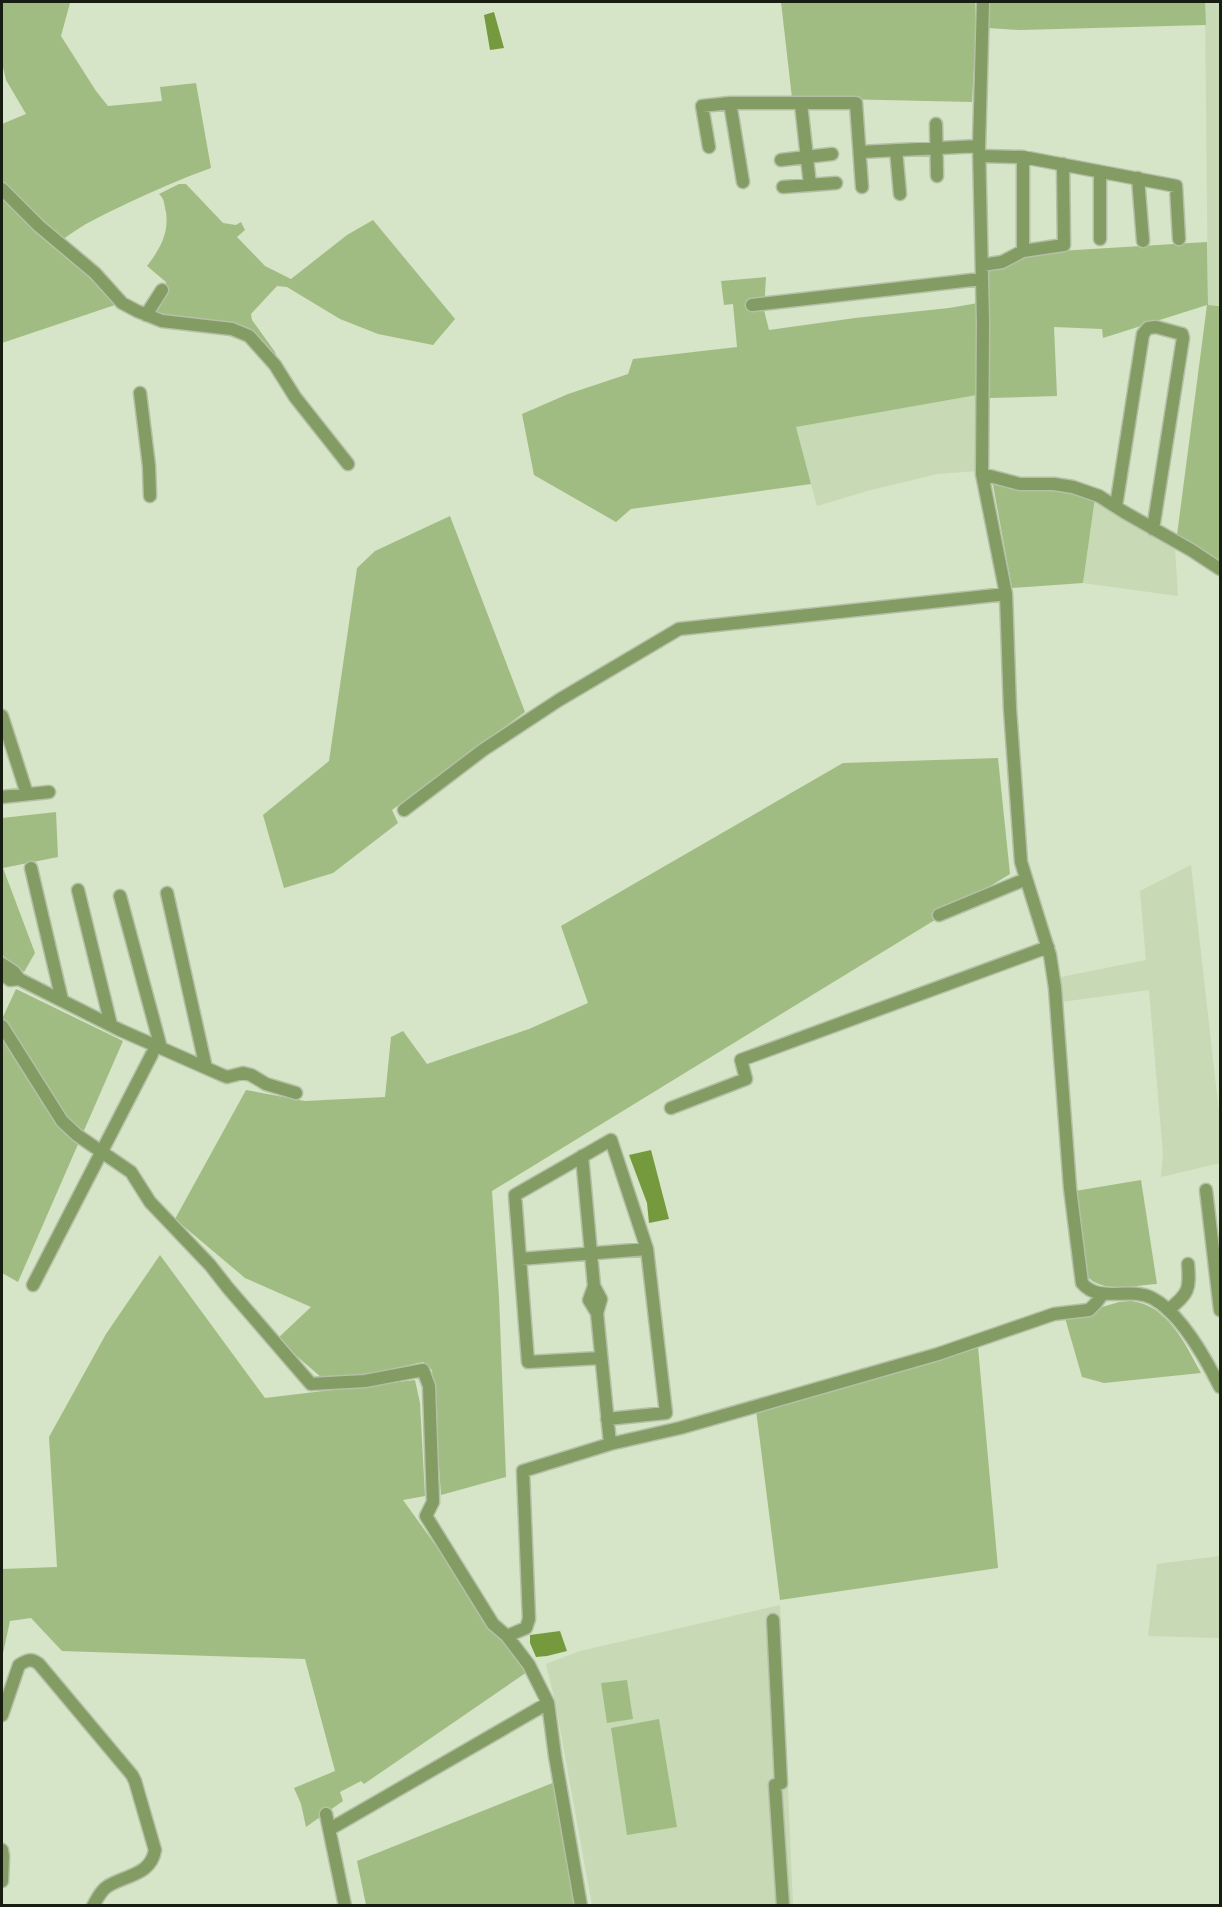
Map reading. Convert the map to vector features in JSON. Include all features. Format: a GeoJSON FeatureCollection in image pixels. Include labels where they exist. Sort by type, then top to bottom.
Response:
{"type":"FeatureCollection","features":[{"type":"Feature","properties":{"kind":"street"},"geometry":{"type":"LineString","coordinates":[[983,2],[980,151],[983,322],[982,474],[1006,594],[1021,862],[1048,946],[1055,988],[1070,1188],[1082,1283],[1088,1290],[1102,1294],[1126,1292],[1153,1298],[1168,1310],[1215,1362],[1221,1387]]}},
{"type":"Feature","properties":{"kind":"street"},"geometry":{"type":"LineString","coordinates":[[730,103],[743,182]]}},
{"type":"Feature","properties":{"kind":"street"},"geometry":{"type":"LineString","coordinates":[[708,147],[702,106],[730,103],[856,103],[862,187]]}},
{"type":"Feature","properties":{"kind":"street"},"geometry":{"type":"LineString","coordinates":[[801,104],[810,185]]}},
{"type":"Feature","properties":{"kind":"street"},"geometry":{"type":"LineString","coordinates":[[936,124],[937,176]]}},
{"type":"Feature","properties":{"kind":"street"},"geometry":{"type":"LineString","coordinates":[[860,152],[936,148],[980,151],[1176,186],[1179,239]]}},
{"type":"Feature","properties":{"kind":"street"},"geometry":{"type":"LineString","coordinates":[[896,150],[900,195]]}},
{"type":"Feature","properties":{"kind":"street"},"geometry":{"type":"LineString","coordinates":[[781,160],[832,154]]}},
{"type":"Feature","properties":{"kind":"street"},"geometry":{"type":"LineString","coordinates":[[1023,157],[1023,251]]}},
{"type":"Feature","properties":{"kind":"street"},"geometry":{"type":"LineString","coordinates":[[982,266],[1002,262],[1023,251],[1064,245],[1063,164]]}},
{"type":"Feature","properties":{"kind":"street"},"geometry":{"type":"LineString","coordinates":[[1100,172],[1100,239]]}},
{"type":"Feature","properties":{"kind":"street"},"geometry":{"type":"LineString","coordinates":[[1138,178],[1143,241]]}},
{"type":"Feature","properties":{"kind":"street"},"geometry":{"type":"LineString","coordinates":[[783,187],[836,183]]}},
{"type":"Feature","properties":{"kind":"street"},"geometry":{"type":"LineString","coordinates":[[2,189],[39,226],[95,273],[122,303],[162,321],[232,329],[249,336],[275,366],[295,397],[348,464]]}},
{"type":"Feature","properties":{"kind":"street"},"geometry":{"type":"LineString","coordinates":[[752,305],[981,279]]}},
{"type":"Feature","properties":{"kind":"street"},"geometry":{"type":"LineString","coordinates":[[146,315],[162,290]]}},
{"type":"Feature","properties":{"kind":"street"},"geometry":{"type":"LineString","coordinates":[[1116,506],[1143,334],[1148,328],[1156,327],[1182,334],[1184,338],[1153,528]]}},
{"type":"Feature","properties":{"kind":"street"},"geometry":{"type":"LineString","coordinates":[[140,393],[149,466],[150,496]]}},
{"type":"Feature","properties":{"kind":"street"},"geometry":{"type":"LineString","coordinates":[[982,474],[1020,484],[1054,484],[1073,487],[1099,496],[1221,569]]}},
{"type":"Feature","properties":{"kind":"street"},"geometry":{"type":"LineString","coordinates":[[404,810],[483,750],[622,661],[679,629],[1006,594]]}},
{"type":"Feature","properties":{"kind":"street"},"geometry":{"type":"LineString","coordinates":[[2,717],[27,794]]}},
{"type":"Feature","properties":{"kind":"street"},"geometry":{"type":"LineString","coordinates":[[2,797],[49,792]]}},
{"type":"Feature","properties":{"kind":"street"},"geometry":{"type":"LineString","coordinates":[[31,868],[62,1000]]}},
{"type":"Feature","properties":{"kind":"street"},"geometry":{"type":"LineString","coordinates":[[939,915],[1026,879]]}},
{"type":"Feature","properties":{"kind":"street"},"geometry":{"type":"LineString","coordinates":[[78,890],[111,1025]]}},
{"type":"Feature","properties":{"kind":"street"},"geometry":{"type":"LineString","coordinates":[[167,893],[206,1068]]}},
{"type":"Feature","properties":{"kind":"street"},"geometry":{"type":"LineString","coordinates":[[33,1286],[157,1051],[120,896]]}},
{"type":"Feature","properties":{"kind":"street"},"geometry":{"type":"LineString","coordinates":[[671,1108],[746,1079],[741,1060],[1048,946]]}},
{"type":"Feature","properties":{"kind":"street"},"geometry":{"type":"LineString","coordinates":[[2,964],[14,972],[19,979],[157,1051],[227,1077],[251,1075],[266,1084],[296,1093]]}},
{"type":"Feature","properties":{"kind":"street"},"geometry":{"type":"LineString","coordinates":[[2,974],[10,980],[19,979]]}},
{"type":"Feature","properties":{"kind":"street"},"geometry":{"type":"LineString","coordinates":[[2,1026],[62,1121],[77,1135],[131,1172],[150,1202],[210,1265],[311,1384],[365,1381],[423,1370],[429,1386],[433,1502],[426,1516],[493,1623],[507,1636],[529,1665],[548,1703],[581,1905]]}},
{"type":"Feature","properties":{"kind":"street"},"geometry":{"type":"LineString","coordinates":[[601,1358],[528,1362],[515,1195],[611,1140],[647,1249],[666,1413],[607,1419]]}},
{"type":"Feature","properties":{"kind":"street"},"geometry":{"type":"LineString","coordinates":[[582,1156],[594,1286],[602,1299],[597,1314],[610,1444]]}},
{"type":"Feature","properties":{"kind":"street"},"geometry":{"type":"LineString","coordinates":[[1206,1190],[1221,1310]]}},
{"type":"Feature","properties":{"kind":"street"},"geometry":{"type":"LineString","coordinates":[[520,1259],[647,1249]]}},
{"type":"Feature","properties":{"kind":"street"},"geometry":{"type":"LineString","coordinates":[[1168,1310],[1180,1301],[1187,1291],[1190,1284],[1188,1264]]}},
{"type":"Feature","properties":{"kind":"street"},"geometry":{"type":"LineString","coordinates":[[507,1636],[526,1628],[529,1619],[523,1471],[610,1444],[680,1428],[938,1354],[1054,1314],[1089,1310],[1102,1294]]}},
{"type":"Feature","properties":{"kind":"street"},"geometry":{"type":"LineString","coordinates":[[773,1620],[781,1783],[775,1785],[783,1905]]}},
{"type":"Feature","properties":{"kind":"street"},"geometry":{"type":"LineString","coordinates":[[2,1715],[19,1665],[33,1660],[47,1673],[135,1781],[154,1850],[153,1860],[142,1870],[106,1887],[93,1905]]}},
{"type":"Feature","properties":{"kind":"street"},"geometry":{"type":"LineString","coordinates":[[330,1829],[548,1703]]}},
{"type":"Feature","properties":{"kind":"street"},"geometry":{"type":"LineString","coordinates":[[326,1814],[345,1905]]}},
{"type":"Feature","properties":{"kind":"street"},"geometry":{"type":"LineString","coordinates":[[2,1850],[2,1881]]}},
{"type":"Feature","properties":{"kind":"shaded area"},"geometry":{"type":"Polygon","coordinates":[[[2,2],[70,3],[61,36],[108,106],[162,101],[160,87],[196,83],[211,168],[170,184],[85,224],[61,241],[2,182],[2,124],[26,114],[6,80],[2,63],[2,2]]]}},
{"type":"Feature","properties":{"kind":"shaded area"},"geometry":{"type":"Polygon","coordinates":[[[781,2],[975,2],[976,34],[972,102],[792,98],[781,2]]]}},
{"type":"Feature","properties":{"kind":"shaded area"},"geometry":{"type":"Polygon","coordinates":[[[987,2],[1205,2],[1206,25],[1020,30],[988,28],[987,2]]]}},
{"type":"Feature","properties":{"kind":"shaded area"},"geometry":{"type":"Polygon","coordinates":[[[1205,2],[1220,2],[1220,305],[1208,305],[1205,2]]]}},
{"type":"Feature","properties":{"kind":"shaded area"},"geometry":{"type":"Polygon","coordinates":[[[494,12],[504,48],[490,50],[484,15],[494,12]]]}},
{"type":"Feature","properties":{"kind":"shaded area"},"geometry":{"type":"Polygon","coordinates":[[[179,184],[186,184],[223,223],[236,225],[241,222],[245,230],[237,237],[265,266],[291,279],[347,235],[373,220],[455,319],[433,345],[378,334],[340,319],[287,287],[277,286],[251,314],[252,320],[275,352],[277,360],[255,341],[152,314],[167,292],[166,282],[147,266],[160,247],[165,234],[166,212],[159,194],[179,184]]]}},
{"type":"Feature","properties":{"kind":"shaded area"},"geometry":{"type":"Polygon","coordinates":[[[2,193],[93,277],[118,304],[2,343],[2,193]]]}},
{"type":"Feature","properties":{"kind":"shaded area"},"geometry":{"type":"Polygon","coordinates":[[[1207,242],[1208,305],[1220,306],[1220,563],[1177,535],[1207,305],[1103,338],[1102,329],[1054,327],[1057,396],[990,398],[986,271],[996,266],[1011,264],[1026,253],[1207,242]]]}},
{"type":"Feature","properties":{"kind":"shaded area"},"geometry":{"type":"Polygon","coordinates":[[[766,277],[764,310],[769,330],[978,303],[977,395],[796,427],[811,484],[631,509],[616,522],[534,475],[522,414],[568,394],[628,374],[633,359],[737,347],[733,304],[724,305],[721,281],[766,277]]]}},
{"type":"Feature","properties":{"kind":"shaded area"},"geometry":{"type":"Polygon","coordinates":[[[977,395],[977,471],[937,474],[817,506],[795,427],[977,395]]]}},
{"type":"Feature","properties":{"kind":"shaded area"},"geometry":{"type":"Polygon","coordinates":[[[993,485],[1066,490],[1095,498],[1083,583],[1012,588],[993,485]]]}},
{"type":"Feature","properties":{"kind":"shaded area"},"geometry":{"type":"Polygon","coordinates":[[[1095,498],[1175,548],[1178,596],[1083,583],[1095,498]]]}},
{"type":"Feature","properties":{"kind":"shaded area"},"geometry":{"type":"Polygon","coordinates":[[[450,516],[525,712],[392,810],[398,823],[333,873],[284,888],[263,815],[329,761],[357,568],[375,551],[450,516]]]}},
{"type":"Feature","properties":{"kind":"shaded area"},"geometry":{"type":"Polygon","coordinates":[[[998,758],[1010,874],[492,1191],[499,1297],[506,1477],[441,1495],[432,1370],[423,1362],[360,1376],[322,1378],[277,1339],[311,1307],[245,1278],[175,1219],[246,1090],[305,1101],[385,1097],[391,1037],[403,1031],[427,1064],[529,1029],[588,1003],[561,926],[843,763],[998,758]]]}},
{"type":"Feature","properties":{"kind":"shaded area"},"geometry":{"type":"Polygon","coordinates":[[[56,812],[58,857],[3,868],[35,953],[24,972],[2,955],[2,818],[56,812]]]}},
{"type":"Feature","properties":{"kind":"shaded area"},"geometry":{"type":"Polygon","coordinates":[[[1191,865],[1220,1121],[1220,1163],[1161,1177],[1163,1154],[1149,990],[1061,1002],[1061,977],[1146,960],[1140,891],[1191,865]]]}},
{"type":"Feature","properties":{"kind":"shaded area"},"geometry":{"type":"Polygon","coordinates":[[[16,989],[123,1041],[18,1282],[2,1273],[2,1019],[16,989]]]}},
{"type":"Feature","properties":{"kind":"shaded area"},"geometry":{"type":"Polygon","coordinates":[[[651,1150],[669,1219],[649,1223],[647,1203],[629,1155],[651,1150]]]}},
{"type":"Feature","properties":{"kind":"shaded area"},"geometry":{"type":"Polygon","coordinates":[[[1141,1180],[1157,1284],[1110,1287],[1093,1282],[1087,1276],[1075,1191],[1141,1180]]]}},
{"type":"Feature","properties":{"kind":"shaded area"},"geometry":{"type":"Polygon","coordinates":[[[160,1255],[265,1398],[415,1380],[420,1403],[425,1496],[403,1500],[527,1672],[364,1784],[361,1781],[340,1792],[343,1801],[306,1827],[301,1804],[294,1788],[335,1771],[305,1659],[62,1651],[31,1618],[10,1621],[2,1658],[2,1569],[57,1567],[49,1437],[106,1334],[160,1255]]]}},
{"type":"Feature","properties":{"kind":"shaded area"},"geometry":{"type":"Polygon","coordinates":[[[1131,1301],[1144,1304],[1165,1318],[1182,1339],[1201,1373],[1104,1383],[1082,1377],[1065,1318],[1119,1302],[1131,1301]]]}},
{"type":"Feature","properties":{"kind":"shaded area"},"geometry":{"type":"Polygon","coordinates":[[[978,1347],[998,1568],[780,1600],[756,1410],[978,1347]]]}},
{"type":"Feature","properties":{"kind":"shaded area"},"geometry":{"type":"Polygon","coordinates":[[[1220,1556],[1220,1638],[1148,1636],[1157,1564],[1220,1556]]]}},
{"type":"Feature","properties":{"kind":"shaded area"},"geometry":{"type":"Polygon","coordinates":[[[780,1605],[793,1905],[592,1905],[555,1701],[546,1664],[580,1651],[780,1605]]]}},
{"type":"Feature","properties":{"kind":"shaded area"},"geometry":{"type":"Polygon","coordinates":[[[560,1631],[567,1651],[536,1657],[530,1643],[530,1635],[560,1631]]]}},
{"type":"Feature","properties":{"kind":"shaded area"},"geometry":{"type":"Polygon","coordinates":[[[627,1680],[633,1719],[607,1723],[601,1683],[627,1680]]]}},
{"type":"Feature","properties":{"kind":"shaded area"},"geometry":{"type":"Polygon","coordinates":[[[659,1719],[677,1827],[627,1835],[611,1728],[659,1719]]]}},
{"type":"Feature","properties":{"kind":"shaded area"},"geometry":{"type":"Polygon","coordinates":[[[555,1782],[579,1905],[366,1905],[357,1861],[555,1782]]]}}]}
